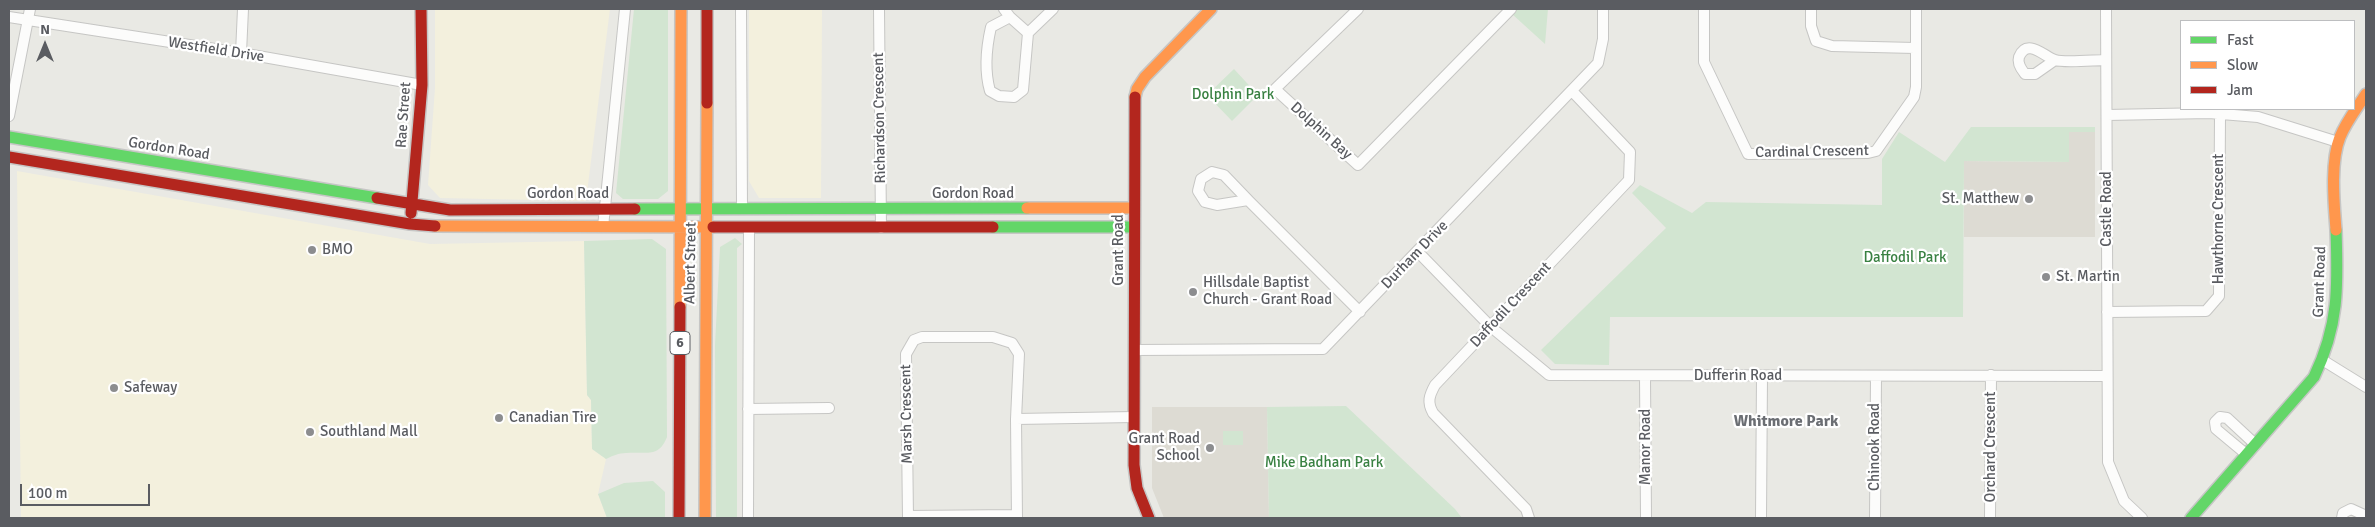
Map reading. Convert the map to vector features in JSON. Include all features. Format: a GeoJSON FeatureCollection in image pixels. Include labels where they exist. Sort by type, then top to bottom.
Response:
{"type":"FeatureCollection","features":[{"type":"Feature","properties":{"kind":"main road","name":"Rae Street"},"geometry":{"type":"LineString","coordinates":[[410,224],[422,85],[421,9]]}},
{"type":"Feature","properties":{"kind":"main road","name":"Albert Street"},"geometry":{"type":"LineString","coordinates":[[679,518],[681,9]]}},
{"type":"Feature","properties":{"kind":"main road","name":"Albert Street"},"geometry":{"type":"LineString","coordinates":[[705,518],[707,9]]}},
{"type":"Feature","properties":{"kind":"main road","name":"Grant Road"},"geometry":{"type":"LineString","coordinates":[[1149,518],[1137,488],[1134,465],[1134,102],[1137,89],[1156,64],[1210,9]]}},
{"type":"Feature","properties":{"kind":"main road","name":"Grant Road"},"geometry":{"type":"LineString","coordinates":[[2191,518],[2314,377],[2324,361],[2333,331],[2336,304],[2336,179],[2338,142],[2366,94]]}},
{"type":"Feature","properties":{"kind":"main road","name":"Gordon Road"},"geometry":{"type":"LineString","coordinates":[[9,137],[450,210],[1134,208]]}},
{"type":"Feature","properties":{"kind":"main road"},"geometry":{"type":"LineString","coordinates":[[9,157],[410,224],[489,228],[1134,227]]}},
{"type":"Feature","properties":{"kind":"main road"},"geometry":{"type":"LineString","coordinates":[[187,187],[214,172]]}},
{"type":"Feature","properties":{"kind":"main road"},"geometry":{"type":"LineString","coordinates":[[1011,209],[1011,227]]}},
{"type":"Feature","properties":{"kind":"street"},"geometry":{"type":"LineString","coordinates":[[9,116],[30,9]]}},
{"type":"Feature","properties":{"kind":"street"},"geometry":{"type":"LineString","coordinates":[[241,53],[243,9]]}},
{"type":"Feature","properties":{"kind":"street"},"geometry":{"type":"LineString","coordinates":[[603,227],[625,9]]}},
{"type":"Feature","properties":{"kind":"street"},"geometry":{"type":"LineString","coordinates":[[741,9],[742,209]]}},
{"type":"Feature","properties":{"kind":"street","name":"Richardson Crescent"},"geometry":{"type":"LineString","coordinates":[[879,9],[881,228]]}},
{"type":"Feature","properties":{"kind":"street"},"geometry":{"type":"LineString","coordinates":[[1028,33],[1007,13],[991,28],[985,75],[990,91],[999,96],[1014,97],[1023,90],[1028,33],[1053,9]]}},
{"type":"Feature","properties":{"kind":"street","name":"Dolphin Bay"},"geometry":{"type":"LineString","coordinates":[[1358,9],[1275,89],[1358,165],[1511,9]]}},
{"type":"Feature","properties":{"kind":"street","name":"Durham Drive"},"geometry":{"type":"LineString","coordinates":[[1134,350],[1323,349],[1598,62],[1603,39],[1603,9]]}},
{"type":"Feature","properties":{"kind":"street","name":"Cardinal Crescent"},"geometry":{"type":"LineString","coordinates":[[1704,9],[1704,62],[1748,154],[1868,153],[1876,151],[1914,97],[1916,87],[1916,9]]}},
{"type":"Feature","properties":{"kind":"street"},"geometry":{"type":"LineString","coordinates":[[1811,9],[1811,26],[1816,41],[1832,46],[1915,48]]}},
{"type":"Feature","properties":{"kind":"street","name":"Castle Road"},"geometry":{"type":"LineString","coordinates":[[2106,9],[2108,462],[2124,501],[2142,518]]}},
{"type":"Feature","properties":{"kind":"street","name":"Westfield Drive"},"geometry":{"type":"LineString","coordinates":[[9,17],[241,53],[422,85]]}},
{"type":"Feature","properties":{"kind":"street"},"geometry":{"type":"LineString","coordinates":[[2055,60],[2106,60]]}},
{"type":"Feature","properties":{"kind":"street","name":"Daffodil Crescent"},"geometry":{"type":"LineString","coordinates":[[1529,518],[1526,509],[1433,413],[1429,405],[1429,395],[1435,384],[1491,327],[1628,180],[1630,152],[1572,91]]}},
{"type":"Feature","properties":{"kind":"street"},"geometry":{"type":"LineString","coordinates":[[2106,115],[2220,114],[2258,117],[2338,142]]}},
{"type":"Feature","properties":{"kind":"street","name":"Hawthorne Crescent"},"geometry":{"type":"LineString","coordinates":[[2107,312],[2206,311],[2219,296],[2220,114]]}},
{"type":"Feature","properties":{"kind":"street"},"geometry":{"type":"LineString","coordinates":[[1248,200],[1217,205],[1204,202],[1198,191],[1201,179],[1212,172],[1224,175],[1360,312]]}},
{"type":"Feature","properties":{"kind":"street"},"geometry":{"type":"LineString","coordinates":[[748,518],[749,227]]}},
{"type":"Feature","properties":{"kind":"street","name":"Dufferin Road"},"geometry":{"type":"LineString","coordinates":[[1418,252],[1491,327],[1550,375],[2107,376]]}},
{"type":"Feature","properties":{"kind":"street","name":"Marsh Crescent"},"geometry":{"type":"LineString","coordinates":[[908,517],[906,354],[914,340],[922,337],[993,337],[1012,343],[1019,354],[1016,419],[1017,517]]}},
{"type":"Feature","properties":{"kind":"street"},"geometry":{"type":"LineString","coordinates":[[2324,361],[2366,387]]}},
{"type":"Feature","properties":{"kind":"street","name":"Orchard Crescent"},"geometry":{"type":"LineString","coordinates":[[1990,518],[1991,375]]}},
{"type":"Feature","properties":{"kind":"street","name":"Manor Road"},"geometry":{"type":"LineString","coordinates":[[1645,376],[1646,518]]}},
{"type":"Feature","properties":{"kind":"street"},"geometry":{"type":"LineString","coordinates":[[1761,518],[1762,376]]}},
{"type":"Feature","properties":{"kind":"street","name":"Chinook Road"},"geometry":{"type":"LineString","coordinates":[[1875,518],[1876,376]]}},
{"type":"Feature","properties":{"kind":"street"},"geometry":{"type":"LineString","coordinates":[[748,409],[829,408]]}},
{"type":"Feature","properties":{"kind":"street"},"geometry":{"type":"LineString","coordinates":[[1016,419],[1134,417]]}},
{"type":"Feature","properties":{"kind":"street"},"geometry":{"type":"LineString","coordinates":[[2246,454],[2216,429],[2216,422],[2220,417],[2227,418],[2255,444]]}},
{"type":"Feature","properties":{"kind":"street"},"geometry":{"type":"LineString","coordinates":[[2342,518],[2343,513],[2351,509],[2362,514],[2364,518]]}},
{"type":"Feature","properties":{"kind":"street"},"geometry":{"type":"LineString","coordinates":[[908,517],[1017,517]]}},
{"type":"Feature","properties":{"kind":"shaded area"},"geometry":{"type":"Polygon","coordinates":[[[435,9],[610,9],[586,201],[440,198],[428,185],[435,88],[435,9]]]}},
{"type":"Feature","properties":{"kind":"shaded area"},"geometry":{"type":"Polygon","coordinates":[[[749,9],[822,9],[821,198],[759,198],[749,181],[749,9]]]}},
{"type":"Feature","properties":{"kind":"shaded area","name":"St. Matthew"},"geometry":{"type":"Polygon","coordinates":[[[2069,132],[2095,132],[2095,237],[1964,237],[1964,161],[2068,162],[2069,132]]]}},
{"type":"Feature","properties":{"kind":"shaded area","name":"Southland Mall"},"geometry":{"type":"Polygon","coordinates":[[[17,171],[430,244],[584,241],[587,395],[591,400],[592,449],[606,459],[598,494],[607,518],[21,518],[17,171]]]}},
{"type":"Feature","properties":{"kind":"shaded area","name":"Grant Road School"},"geometry":{"type":"Polygon","coordinates":[[[1152,407],[1267,407],[1269,518],[1164,518],[1152,488],[1152,407]]]}},
{"type":"Feature","properties":{"kind":"green space"},"geometry":{"type":"Polygon","coordinates":[[[634,9],[668,9],[668,191],[658,199],[623,199],[616,193],[634,9]]]}},
{"type":"Feature","properties":{"kind":"green space"},"geometry":{"type":"Polygon","coordinates":[[[1517,9],[1548,9],[1545,44],[1512,14],[1517,9]]]}},
{"type":"Feature","properties":{"kind":"green space","name":"Dolphin Park"},"geometry":{"type":"Polygon","coordinates":[[[1234,69],[1258,95],[1232,121],[1207,95],[1234,69]]]}},
{"type":"Feature","properties":{"kind":"green space","name":"Daffodil Park"},"geometry":{"type":"Polygon","coordinates":[[[1971,127],[2095,127],[2095,132],[2069,132],[2069,162],[1964,161],[1963,317],[1610,317],[1609,365],[1555,364],[1541,350],[1666,228],[1632,193],[1640,185],[1692,213],[1706,202],[1882,205],[1882,159],[1899,132],[1945,162],[1971,127]]]}},
{"type":"Feature","properties":{"kind":"green space"},"geometry":{"type":"Polygon","coordinates":[[[735,238],[742,244],[737,248],[737,518],[716,518],[715,345],[720,247],[735,238]]]}},
{"type":"Feature","properties":{"kind":"green space"},"geometry":{"type":"Polygon","coordinates":[[[652,239],[666,249],[667,437],[660,448],[655,451],[621,454],[606,459],[592,449],[591,400],[587,395],[584,241],[652,239]]]}},
{"type":"Feature","properties":{"kind":"green space","name":"Mike Badham Park"},"geometry":{"type":"Polygon","coordinates":[[[1346,406],[1455,509],[1462,518],[1269,518],[1267,407],[1346,406]]]}},
{"type":"Feature","properties":{"kind":"green space"},"geometry":{"type":"Polygon","coordinates":[[[1223,431],[1243,431],[1243,445],[1223,445],[1223,431]]]}},
{"type":"Feature","properties":{"kind":"green space"},"geometry":{"type":"Polygon","coordinates":[[[653,481],[665,492],[665,518],[607,518],[598,494],[624,483],[653,481]]]}},
{"type":"Feature","properties":{"kind":"traffic: fast"},"geometry":{"type":"LineString","coordinates":[[9,137],[377,198]]}},
{"type":"Feature","properties":{"kind":"traffic: fast"},"geometry":{"type":"LineString","coordinates":[[635,209],[1027,208]]}},
{"type":"Feature","properties":{"kind":"traffic: fast"},"geometry":{"type":"LineString","coordinates":[[993,227],[1134,227]]}},
{"type":"Feature","properties":{"kind":"traffic: fast"},"geometry":{"type":"LineString","coordinates":[[2191,518],[2314,377],[2328,340],[2335,305],[2337,288],[2336,230]]}},
{"type":"Feature","properties":{"kind":"traffic: slow"},"geometry":{"type":"LineString","coordinates":[[680,307],[681,9]]}},
{"type":"Feature","properties":{"kind":"traffic: slow"},"geometry":{"type":"LineString","coordinates":[[1135,97],[1137,89],[1145,77],[1211,9]]}},
{"type":"Feature","properties":{"kind":"traffic: slow"},"geometry":{"type":"LineString","coordinates":[[2336,230],[2334,170],[2337,147],[2345,126],[2366,94]]}},
{"type":"Feature","properties":{"kind":"traffic: slow"},"geometry":{"type":"LineString","coordinates":[[705,518],[707,103]]}},
{"type":"Feature","properties":{"kind":"traffic: slow"},"geometry":{"type":"LineString","coordinates":[[1027,208],[1134,208]]}},
{"type":"Feature","properties":{"kind":"traffic: slow"},"geometry":{"type":"LineString","coordinates":[[435,226],[713,227]]}},
{"type":"Feature","properties":{"kind":"traffic: jam"},"geometry":{"type":"LineString","coordinates":[[411,213],[422,85],[421,9]]}},
{"type":"Feature","properties":{"kind":"traffic: jam"},"geometry":{"type":"LineString","coordinates":[[707,9],[707,103]]}},
{"type":"Feature","properties":{"kind":"traffic: jam"},"geometry":{"type":"LineString","coordinates":[[1135,97],[1134,465],[1137,488],[1149,518]]}},
{"type":"Feature","properties":{"kind":"traffic: jam"},"geometry":{"type":"LineString","coordinates":[[9,157],[410,224],[435,226]]}},
{"type":"Feature","properties":{"kind":"traffic: jam"},"geometry":{"type":"LineString","coordinates":[[377,198],[450,210],[635,209]]}},
{"type":"Feature","properties":{"kind":"traffic: jam"},"geometry":{"type":"LineString","coordinates":[[713,227],[993,227]]}},
{"type":"Feature","properties":{"kind":"traffic: jam"},"geometry":{"type":"LineString","coordinates":[[679,518],[680,307]]}},
{"type":"Feature","properties":{"kind":"place","name":"St. Matthew"},"geometry":{"type":"Point","coordinates":[2029,199]}},
{"type":"Feature","properties":{"kind":"place","name":"BMO"},"geometry":{"type":"Point","coordinates":[312,250]}},
{"type":"Feature","properties":{"kind":"place","name":"St. Martin"},"geometry":{"type":"Point","coordinates":[2046,277]}},
{"type":"Feature","properties":{"kind":"place","name":"Hillsdale Baptist Church - Grant Road"},"geometry":{"type":"Point","coordinates":[1193,292]}},
{"type":"Feature","properties":{"kind":"place","name":"Safeway"},"geometry":{"type":"Point","coordinates":[114,388]}},
{"type":"Feature","properties":{"kind":"place","name":"Canadian Tire"},"geometry":{"type":"Point","coordinates":[499,418]}},
{"type":"Feature","properties":{"kind":"place","name":"Southland Mall"},"geometry":{"type":"Point","coordinates":[310,432]}},
{"type":"Feature","properties":{"kind":"place","name":"Grant Road School"},"geometry":{"type":"Point","coordinates":[1210,448]}},
{"type":"Feature","properties":{"kind":"district","name":"Whitmore Park"},"geometry":{"type":"Point","coordinates":[1786,422]}}]}
